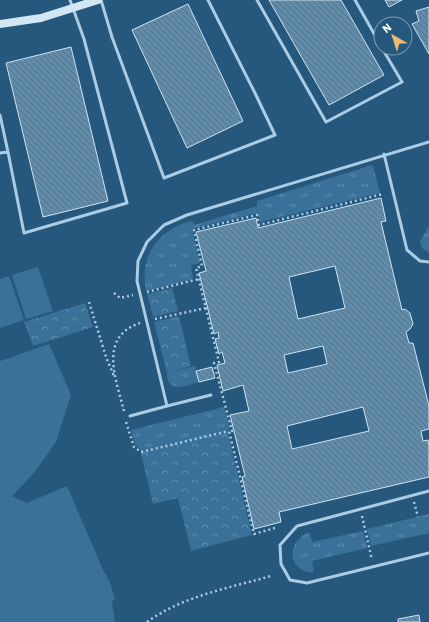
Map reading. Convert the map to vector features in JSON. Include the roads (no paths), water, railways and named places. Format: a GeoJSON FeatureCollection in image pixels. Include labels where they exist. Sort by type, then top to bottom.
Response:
{"type":"FeatureCollection","features":[{"type":"Feature","properties":{"kind":"street"},"geometry":{"type":"LineString","coordinates":[[0,24],[41,18],[71,4],[99,0]]}},
{"type":"Feature","properties":{"kind":"lane"},"geometry":{"type":"LineString","coordinates":[[99,0],[164,178],[275,135],[208,0]]}},
{"type":"Feature","properties":{"kind":"lane"},"geometry":{"type":"LineString","coordinates":[[258,0],[326,122],[402,82],[387,56]]}},
{"type":"Feature","properties":{"kind":"lane"},"geometry":{"type":"LineString","coordinates":[[355,0],[373,31]]}},
{"type":"Feature","properties":{"kind":"lane"},"geometry":{"type":"LineString","coordinates":[[0,114],[24,233],[127,204],[84,39],[71,4]]}},
{"type":"Feature","properties":{"kind":"lane"},"geometry":{"type":"LineString","coordinates":[[167,406],[137,281],[138,261],[147,242],[164,225],[187,215],[384,154],[429,142]]}},
{"type":"Feature","properties":{"kind":"lane"},"geometry":{"type":"LineString","coordinates":[[0,152],[8,152]]}},
{"type":"Feature","properties":{"kind":"lane"},"geometry":{"type":"LineString","coordinates":[[384,154],[407,250],[420,261],[429,262]]}},
{"type":"Feature","properties":{"kind":"lane"},"geometry":{"type":"LineString","coordinates":[[130,416],[211,394]]}},
{"type":"Feature","properties":{"kind":"lane"},"geometry":{"type":"LineString","coordinates":[[429,491],[297,526],[280,545],[281,564],[290,580],[307,583],[429,553]]}}]}
